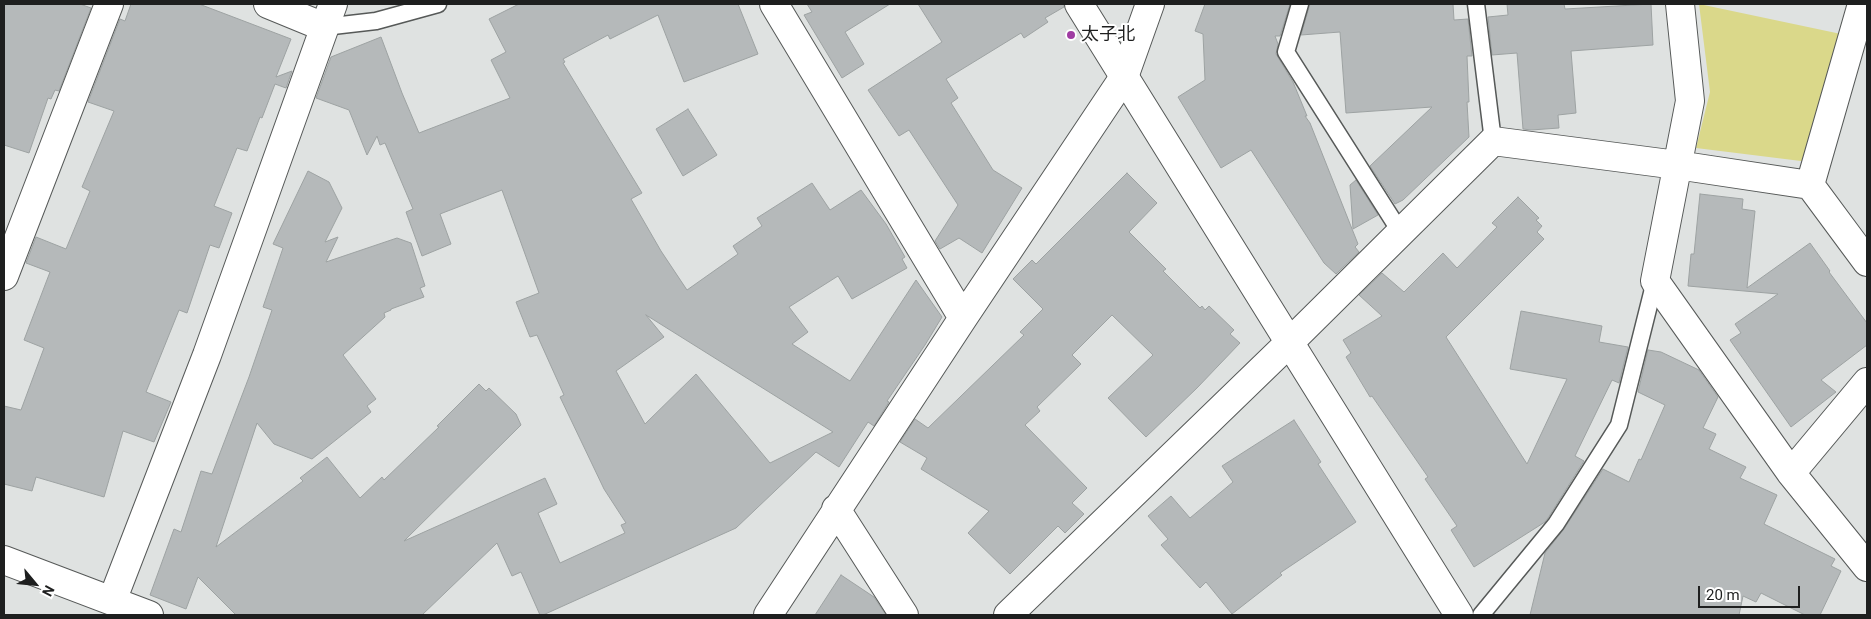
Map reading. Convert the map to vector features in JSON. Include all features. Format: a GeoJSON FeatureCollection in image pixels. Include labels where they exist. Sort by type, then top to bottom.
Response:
{"type":"FeatureCollection","features":[{"type":"Feature","properties":{"kind":"street"},"geometry":{"type":"LineString","coordinates":[[4,276],[108,4]]}},
{"type":"Feature","properties":{"kind":"street"},"geometry":{"type":"LineString","coordinates":[[112,601],[207,355],[329,15],[268,4]]}},
{"type":"Feature","properties":{"kind":"street"},"geometry":{"type":"LineString","coordinates":[[774,4],[963,318]]}},
{"type":"Feature","properties":{"kind":"street"},"geometry":{"type":"LineString","coordinates":[[1079,4],[1459,615]]}},
{"type":"Feature","properties":{"kind":"street"},"geometry":{"type":"LineString","coordinates":[[768,615],[836,509],[1124,77],[1150,4]]}},
{"type":"Feature","properties":{"kind":"street"},"geometry":{"type":"LineString","coordinates":[[1680,4],[1690,101],[1655,281],[1791,473],[1867,567]]}},
{"type":"Feature","properties":{"kind":"street"},"geometry":{"type":"LineString","coordinates":[[1810,185],[1862,4]]}},
{"type":"Feature","properties":{"kind":"street"},"geometry":{"type":"LineString","coordinates":[[1008,615],[1493,141],[1677,165],[1810,185],[1867,262]]}},
{"type":"Feature","properties":{"kind":"street"},"geometry":{"type":"LineString","coordinates":[[1791,473],[1867,382]]}},
{"type":"Feature","properties":{"kind":"street"},"geometry":{"type":"LineString","coordinates":[[836,509],[904,615]]}},
{"type":"Feature","properties":{"kind":"street"},"geometry":{"type":"LineString","coordinates":[[4,560],[149,615]]}},
{"type":"Feature","properties":{"kind":"lane"},"geometry":{"type":"LineString","coordinates":[[329,15],[376,21],[438,4]]}},
{"type":"Feature","properties":{"kind":"lane"},"geometry":{"type":"LineString","coordinates":[[1300,4],[1286,52],[1401,233]]}},
{"type":"Feature","properties":{"kind":"lane"},"geometry":{"type":"LineString","coordinates":[[1476,4],[1493,141]]}},
{"type":"Feature","properties":{"kind":"lane"},"geometry":{"type":"LineString","coordinates":[[1481,615],[1556,524],[1619,425],[1655,281]]}},
{"type":"Feature","properties":{"kind":"shaded area"},"geometry":{"type":"Polygon","coordinates":[[[1699,4],[1841,34],[1809,162],[1696,148],[1710,92],[1699,4]]]}},
{"type":"Feature","properties":{"kind":"building"},"geometry":{"type":"Polygon","coordinates":[[[4,4],[80,4],[91,8],[59,91],[55,90],[51,99],[48,98],[29,153],[4,145],[4,4]]]}},
{"type":"Feature","properties":{"kind":"building"},"geometry":{"type":"Polygon","coordinates":[[[131,4],[199,4],[291,39],[276,77],[292,71],[286,88],[275,84],[247,151],[237,148],[214,206],[232,213],[219,248],[210,245],[187,313],[179,310],[146,392],[171,402],[154,442],[123,431],[104,497],[36,477],[32,491],[4,484],[4,406],[21,410],[44,348],[24,340],[50,272],[26,263],[36,237],[66,249],[90,191],[82,187],[114,111],[88,102],[120,19],[125,21],[131,4]]]}},
{"type":"Feature","properties":{"kind":"building"},"geometry":{"type":"Polygon","coordinates":[[[519,4],[738,4],[758,54],[684,82],[658,15],[610,39],[608,35],[563,59],[565,62],[563,63],[642,193],[631,199],[661,251],[687,290],[738,254],[733,246],[762,226],[757,218],[812,183],[830,210],[861,190],[886,224],[905,257],[902,259],[907,268],[852,299],[838,276],[789,307],[808,332],[792,344],[850,381],[916,280],[942,317],[887,401],[889,402],[874,426],[868,422],[839,467],[816,452],[736,528],[543,615],[540,615],[521,572],[512,576],[497,543],[422,615],[236,615],[198,577],[186,609],[150,595],[174,529],[181,532],[201,471],[212,474],[249,377],[272,310],[263,307],[283,248],[273,244],[308,171],[329,182],[342,208],[325,242],[338,237],[326,262],[397,238],[411,243],[425,286],[420,288],[424,297],[384,313],[385,317],[343,355],[376,399],[367,406],[371,412],[312,459],[274,444],[257,423],[216,547],[303,481],[300,478],[327,457],[360,498],[382,477],[384,480],[439,427],[437,426],[479,384],[486,391],[489,388],[516,414],[521,425],[404,541],[545,478],[557,504],[538,513],[560,563],[625,533],[621,525],[626,523],[604,489],[560,397],[564,395],[537,335],[530,337],[516,302],[539,293],[502,190],[440,214],[451,244],[422,256],[406,212],[413,209],[385,143],[380,145],[377,136],[367,155],[349,110],[316,98],[331,57],[381,37],[419,133],[510,98],[491,60],[506,52],[489,19],[519,4]],[[646,315],[664,337],[616,371],[645,424],[696,374],[770,463],[833,432],[646,315]]]}},
{"type":"Feature","properties":{"kind":"building"},"geometry":{"type":"Polygon","coordinates":[[[807,4],[890,4],[845,32],[864,64],[842,78],[804,15],[812,12],[807,4]]]}},
{"type":"Feature","properties":{"kind":"building"},"geometry":{"type":"Polygon","coordinates":[[[918,4],[1064,4],[1064,7],[1045,18],[1048,22],[1024,38],[1021,33],[946,79],[958,98],[951,103],[993,170],[1022,188],[982,253],[959,238],[940,249],[935,241],[958,205],[909,130],[899,136],[868,90],[942,42],[918,4]]]}},
{"type":"Feature","properties":{"kind":"building"},"geometry":{"type":"Polygon","coordinates":[[[1205,4],[1290,4],[1280,36],[1275,36],[1278,44],[1276,54],[1293,82],[1307,116],[1305,116],[1310,123],[1358,244],[1355,247],[1359,252],[1336,274],[1324,263],[1251,150],[1221,168],[1178,97],[1205,80],[1203,34],[1195,31],[1205,4]]]}},
{"type":"Feature","properties":{"kind":"building"},"geometry":{"type":"Polygon","coordinates":[[[1310,4],[1453,4],[1454,20],[1468,19],[1472,56],[1467,56],[1469,137],[1403,200],[1395,204],[1370,166],[1432,107],[1346,113],[1340,32],[1301,35],[1310,4]]]}},
{"type":"Feature","properties":{"kind":"building"},"geometry":{"type":"Polygon","coordinates":[[[1507,4],[1564,4],[1565,9],[1651,4],[1653,45],[1571,51],[1576,113],[1558,115],[1559,128],[1523,129],[1517,53],[1492,55],[1488,17],[1508,15],[1507,4]]]}},
{"type":"Feature","properties":{"kind":"building"},"geometry":{"type":"Polygon","coordinates":[[[688,109],[717,155],[683,176],[656,129],[688,109]]]}},
{"type":"Feature","properties":{"kind":"building"},"geometry":{"type":"Polygon","coordinates":[[[1127,173],[1157,203],[1129,232],[1166,269],[1163,271],[1200,308],[1202,306],[1205,310],[1209,306],[1234,330],[1230,334],[1240,343],[1146,437],[1108,398],[1153,355],[1112,315],[1072,355],[1081,364],[1037,407],[1040,411],[1025,425],[1087,488],[1072,503],[1084,514],[1065,533],[1058,526],[1010,574],[968,533],[989,511],[921,469],[927,458],[900,442],[915,419],[928,428],[1024,335],[1020,332],[1043,309],[1013,279],[1032,260],[1036,264],[1127,173]]]}},
{"type":"Feature","properties":{"kind":"building"},"geometry":{"type":"Polygon","coordinates":[[[1356,180],[1378,215],[1353,229],[1350,185],[1356,180]]]}},
{"type":"Feature","properties":{"kind":"building"},"geometry":{"type":"Polygon","coordinates":[[[1700,194],[1743,199],[1742,209],[1755,211],[1747,288],[1810,243],[1867,323],[1867,345],[1821,380],[1836,392],[1791,427],[1730,340],[1741,333],[1735,324],[1778,294],[1688,286],[1691,254],[1694,254],[1700,194]]]}},
{"type":"Feature","properties":{"kind":"building"},"geometry":{"type":"Polygon","coordinates":[[[1518,197],[1539,218],[1536,220],[1542,226],[1537,232],[1544,239],[1446,337],[1527,464],[1567,379],[1510,369],[1521,311],[1602,326],[1599,342],[1628,347],[1619,383],[1612,380],[1575,456],[1584,461],[1548,518],[1545,522],[1474,567],[1451,530],[1457,526],[1425,479],[1428,477],[1372,396],[1370,397],[1346,357],[1351,353],[1343,340],[1382,316],[1359,295],[1382,273],[1404,292],[1443,253],[1457,268],[1497,227],[1492,223],[1518,197]]]}},
{"type":"Feature","properties":{"kind":"building"},"geometry":{"type":"Polygon","coordinates":[[[1648,350],[1661,352],[1699,370],[1718,397],[1703,428],[1716,434],[1709,449],[1746,467],[1740,478],[1777,495],[1764,524],[1835,559],[1831,566],[1841,571],[1820,615],[1805,615],[1761,593],[1756,602],[1743,596],[1739,615],[1530,615],[1545,553],[1564,529],[1603,469],[1629,482],[1639,459],[1641,460],[1665,405],[1638,392],[1648,350]]]}},
{"type":"Feature","properties":{"kind":"building"},"geometry":{"type":"Polygon","coordinates":[[[1294,420],[1321,462],[1318,464],[1356,522],[1280,573],[1282,575],[1232,614],[1206,582],[1200,588],[1161,545],[1168,539],[1148,516],[1171,496],[1190,518],[1233,482],[1222,466],[1294,420]]]}},
{"type":"Feature","properties":{"kind":"building"},"geometry":{"type":"Polygon","coordinates":[[[841,575],[874,597],[886,615],[815,615],[841,575]]]}},
{"type":"Feature","properties":{"kind":"place","name":"太子北"},"geometry":{"type":"Point","coordinates":[1071,35]}}]}
